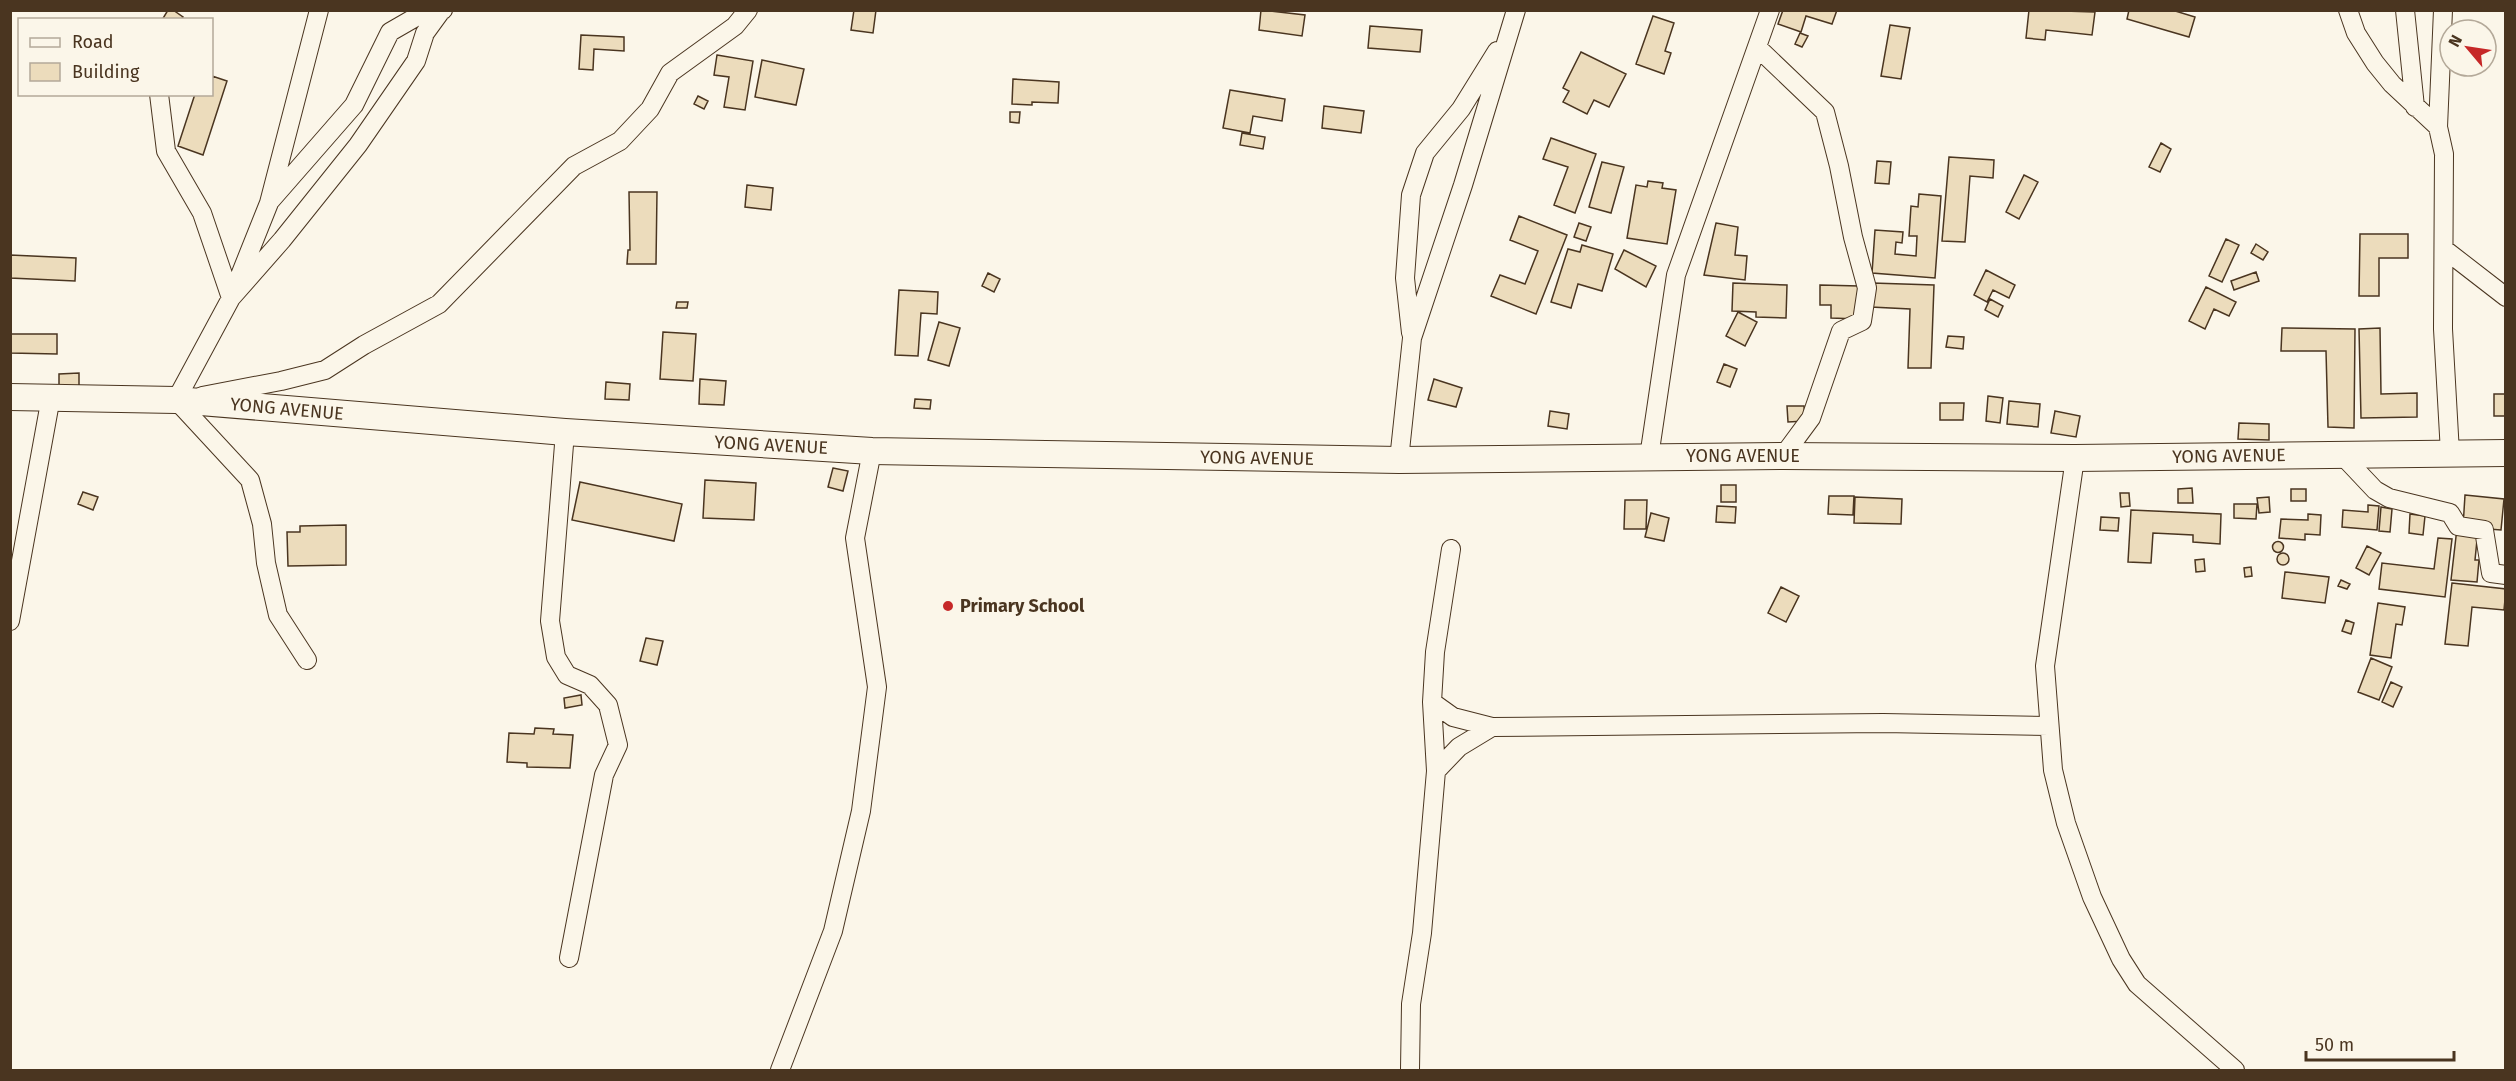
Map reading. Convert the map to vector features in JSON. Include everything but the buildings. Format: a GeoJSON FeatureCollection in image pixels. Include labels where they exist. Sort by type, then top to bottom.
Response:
{"type":"FeatureCollection","features":[{"type":"Feature","properties":{"kind":"street"},"geometry":{"type":"LineString","coordinates":[[176,400],[231,298],[268,203],[319,10]]}},
{"type":"Feature","properties":{"kind":"street"},"geometry":{"type":"LineString","coordinates":[[176,400],[281,381],[325,370],[364,345],[439,304],[574,166],[620,141],[650,109],[670,73],[735,26],[748,10]]}},
{"type":"Feature","properties":{"kind":"street"},"geometry":{"type":"LineString","coordinates":[[1399,460],[1412,338],[1463,185],[1516,10]]}},
{"type":"Feature","properties":{"kind":"street"},"geometry":{"type":"LineString","coordinates":[[1649,457],[1676,275],[1770,10]]}},
{"type":"Feature","properties":{"kind":"street"},"geometry":{"type":"LineString","coordinates":[[2348,10],[2356,33],[2375,63],[2415,107],[2438,127]]}},
{"type":"Feature","properties":{"kind":"street"},"geometry":{"type":"LineString","coordinates":[[2405,10],[2415,107]]}},
{"type":"Feature","properties":{"kind":"street"},"geometry":{"type":"LineString","coordinates":[[268,203],[354,105],[390,32],[416,17],[442,11]]}},
{"type":"Feature","properties":{"kind":"street"},"geometry":{"type":"LineString","coordinates":[[231,298],[282,240],[358,145],[416,61],[425,33],[442,11]]}},
{"type":"Feature","properties":{"kind":"street"},"geometry":{"type":"LineString","coordinates":[[2441,11],[2438,127],[2444,154],[2443,329],[2450,453]]}},
{"type":"Feature","properties":{"kind":"street"},"geometry":{"type":"LineString","coordinates":[[1412,338],[1405,278],[1411,195],[1425,153],[1461,109],[1510,29]]}},
{"type":"Feature","properties":{"kind":"street"},"geometry":{"type":"LineString","coordinates":[[1758,48],[1825,112],[1839,166],[1852,237],[1867,288],[1862,321],[1841,331],[1810,418],[1783,456]]}},
{"type":"Feature","properties":{"kind":"street"},"geometry":{"type":"LineString","coordinates":[[159,96],[166,151],[202,213],[231,298]]}},
{"type":"Feature","properties":{"kind":"street"},"geometry":{"type":"LineString","coordinates":[[2444,249],[2505,297]]}},
{"type":"Feature","properties":{"kind":"street","name":"YONG AVENUE"},"geometry":{"type":"LineString","coordinates":[[10,398],[176,400],[566,432],[872,451],[1399,460],[1783,456],[2075,458],[2505,453]]}},
{"type":"Feature","properties":{"kind":"street"},"geometry":{"type":"LineString","coordinates":[[10,621],[51,398]]}},
{"type":"Feature","properties":{"kind":"street"},"geometry":{"type":"LineString","coordinates":[[176,400],[250,480],[262,525],[266,563],[278,615],[307,660]]}},
{"type":"Feature","properties":{"kind":"street"},"geometry":{"type":"LineString","coordinates":[[566,432],[550,621],[556,657],[567,675],[590,685],[608,705],[618,745],[604,776],[569,958]]}},
{"type":"Feature","properties":{"kind":"street"},"geometry":{"type":"LineString","coordinates":[[780,1071],[833,931],[861,811],[877,687],[855,538],[872,451]]}},
{"type":"Feature","properties":{"kind":"street"},"geometry":{"type":"LineString","coordinates":[[2342,454],[2375,490],[2389,498],[2450,513],[2458,526],[2484,530],[2491,573],[2505,574]]}},
{"type":"Feature","properties":{"kind":"street"},"geometry":{"type":"LineString","coordinates":[[2075,458],[2045,666],[2053,770],[2066,824],[2092,897],[2121,959],[2137,984],[2235,1071]]}},
{"type":"Feature","properties":{"kind":"street"},"geometry":{"type":"LineString","coordinates":[[1410,1071],[1411,1004],[1422,933],[1436,771],[1432,702],[1435,652],[1451,549]]}},
{"type":"Feature","properties":{"kind":"street"},"geometry":{"type":"LineString","coordinates":[[1432,702],[1453,717],[1492,727],[1883,723],[2049,726]]}},
{"type":"Feature","properties":{"kind":"street"},"geometry":{"type":"LineString","coordinates":[[1436,771],[1459,747],[1492,727]]}},
{"type":"Feature","properties":{"kind":"place","name":"Primary School"},"geometry":{"type":"Point","coordinates":[948,606]}}]}
